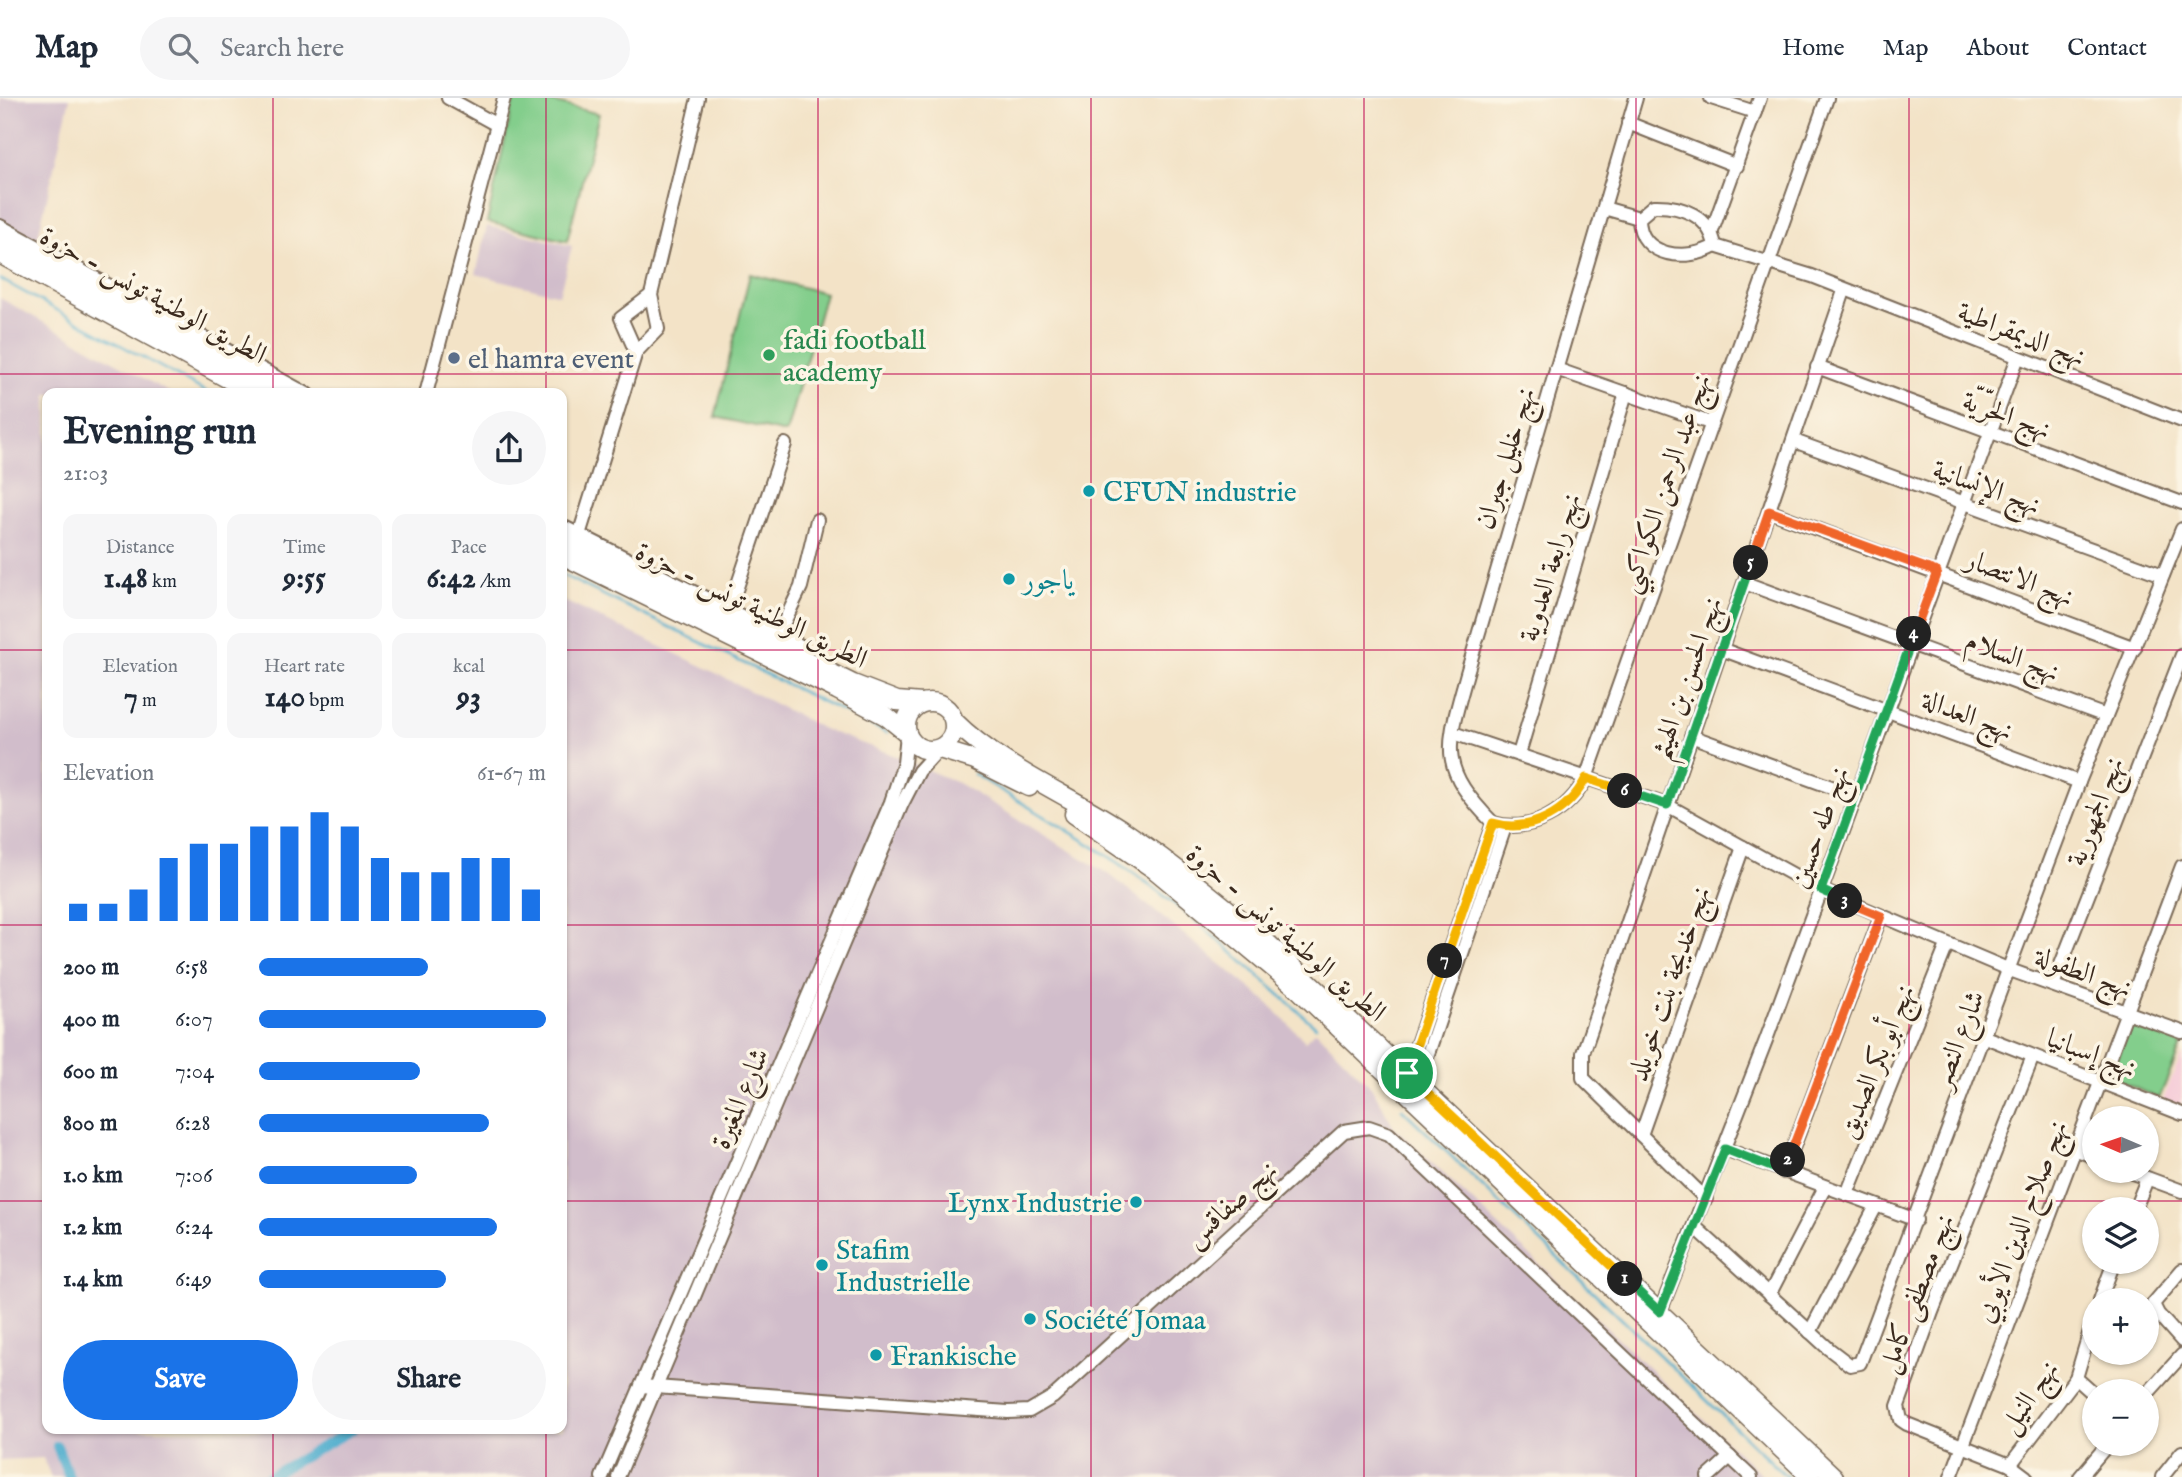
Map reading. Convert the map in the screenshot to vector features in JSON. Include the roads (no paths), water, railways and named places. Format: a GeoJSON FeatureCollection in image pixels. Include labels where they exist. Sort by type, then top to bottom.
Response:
{"type":"FeatureCollection","features":[{"type":"Feature","properties":{"kind":"main road","name":"الطريق الوطنية تونس - حزوة"},"geometry":{"type":"LineString","coordinates":[[0,240],[272,388]]}},
{"type":"Feature","properties":{"kind":"main road","name":"الطريق الوطنية تونس - حزوة"},"geometry":{"type":"LineString","coordinates":[[0,254],[245,388]]}},
{"type":"Feature","properties":{"kind":"main road","name":"الطريق الوطنية تونس - حزوة"},"geometry":{"type":"LineString","coordinates":[[567,542],[871,692],[897,701],[922,703]]}},
{"type":"Feature","properties":{"kind":"main road","name":"الطريق الوطنية تونس - حزوة"},"geometry":{"type":"LineString","coordinates":[[567,557],[878,711],[907,734]]}},
{"type":"Feature","properties":{"kind":"main road"},"geometry":{"type":"LineString","coordinates":[[922,703],[942,705],[954,721],[952,738],[939,749],[920,748],[907,734],[909,715],[922,703]]}},
{"type":"Feature","properties":{"kind":"main road","name":"الطريق الوطنية تونس - حزوة"},"geometry":{"type":"LineString","coordinates":[[954,721],[979,744],[1123,831],[1195,883],[1263,939],[1834,1477]]}},
{"type":"Feature","properties":{"kind":"main road","name":"الطريق الوطنية تونس - حزوة"},"geometry":{"type":"LineString","coordinates":[[939,749],[986,765],[1082,820],[1154,869],[1245,943],[1342,1031],[1811,1477]]}},
{"type":"Feature","properties":{"kind":"street"},"geometry":{"type":"LineString","coordinates":[[448,98],[497,125]]}},
{"type":"Feature","properties":{"kind":"street"},"geometry":{"type":"LineString","coordinates":[[428,388],[504,98]]}},
{"type":"Feature","properties":{"kind":"street"},"geometry":{"type":"LineString","coordinates":[[579,535],[636,352],[658,329],[651,295],[698,98]]}},
{"type":"Feature","properties":{"kind":"street","name":"نهج خليل جبران"},"geometry":{"type":"LineString","coordinates":[[1499,825],[1462,790],[1453,774],[1450,756],[1453,733],[1466,673],[1636,98]]}},
{"type":"Feature","properties":{"kind":"street"},"geometry":{"type":"LineString","coordinates":[[1711,98],[1755,112]]}},
{"type":"Feature","properties":{"kind":"street"},"geometry":{"type":"LineString","coordinates":[[1712,231],[1697,217],[1665,206],[1653,206],[1639,218],[1639,228],[1644,237],[1666,253],[1691,256],[1715,246],[1712,231],[1760,98]]}},
{"type":"Feature","properties":{"kind":"street","name":"نهج عبد الرحمن الكواكبي"},"geometry":{"type":"LineString","coordinates":[[1499,825],[1548,817],[1565,809],[1577,797],[1586,778],[1827,98]]}},
{"type":"Feature","properties":{"kind":"street"},"geometry":{"type":"LineString","coordinates":[[1628,123],[1737,166]]}},
{"type":"Feature","properties":{"kind":"street"},"geometry":{"type":"LineString","coordinates":[[1604,208],[1639,218]]}},
{"type":"Feature","properties":{"kind":"street"},"geometry":{"type":"LineString","coordinates":[[0,226],[296,388]]}},
{"type":"Feature","properties":{"kind":"street","name":"نهج الديمقراطية"},"geometry":{"type":"LineString","coordinates":[[1715,246],[1812,276],[1844,291],[2182,421]]}},
{"type":"Feature","properties":{"kind":"street","name":"نهج الحسن بن الهيثم"},"geometry":{"type":"LineString","coordinates":[[1706,1199],[1583,1079],[1583,1053],[1844,291]]}},
{"type":"Feature","properties":{"kind":"street"},"geometry":{"type":"LineString","coordinates":[[636,352],[621,318],[651,295]]}},
{"type":"Feature","properties":{"kind":"street","name":"نهج طه حسين"},"geometry":{"type":"LineString","coordinates":[[1660,1312],[1725,1149],[2018,357]]}},
{"type":"Feature","properties":{"kind":"street","name":"نهج الحرّيّة"},"geometry":{"type":"LineString","coordinates":[[1817,367],[1989,434],[2182,503]]}},
{"type":"Feature","properties":{"kind":"street"},"geometry":{"type":"LineString","coordinates":[[1556,369],[1710,423]]}},
{"type":"Feature","properties":{"kind":"street","name":"نهج رابعة العدوية"},"geometry":{"type":"LineString","coordinates":[[1519,754],[1626,393]]}},
{"type":"Feature","properties":{"kind":"street","name":"نهج الإنسانية"},"geometry":{"type":"LineString","coordinates":[[1794,441],[2163,575]]}},
{"type":"Feature","properties":{"kind":"street"},"geometry":{"type":"LineString","coordinates":[[723,606],[735,593],[785,444]]}},
{"type":"Feature","properties":{"kind":"street","name":"نهج الانتصار"},"geometry":{"type":"LineString","coordinates":[[1769,511],[2135,648]]}},
{"type":"Feature","properties":{"kind":"street"},"geometry":{"type":"LineString","coordinates":[[778,635],[802,587],[817,520]]}},
{"type":"Feature","properties":{"kind":"street"},"geometry":{"type":"LineString","coordinates":[[567,529],[801,646],[807,661]]}},
{"type":"Feature","properties":{"kind":"street","name":"شارع النصر"},"geometry":{"type":"LineString","coordinates":[[1695,1226],[1810,1332],[1850,1365],[1860,1363],[2079,782],[2182,529]]}},
{"type":"Feature","properties":{"kind":"street","name":"نهج السلام"},"geometry":{"type":"LineString","coordinates":[[1745,583],[2106,716]]}},
{"type":"Feature","properties":{"kind":"street","name":"نهج العدالة"},"geometry":{"type":"LineString","coordinates":[[1721,649],[2079,782]]}},
{"type":"Feature","properties":{"kind":"street","name":"نهج الجمهورية"},"geometry":{"type":"LineString","coordinates":[[2053,985],[2176,686],[2182,655]]}},
{"type":"Feature","properties":{"kind":"street","name":"نهج الطفولة"},"geometry":{"type":"LineString","coordinates":[[1453,733],[1667,805],[1821,890],[2010,970],[2182,1032]]}},
{"type":"Feature","properties":{"kind":"street","name":"شارع المغيرة"},"geometry":{"type":"LineString","coordinates":[[602,1477],[891,802],[904,764],[907,734]]}},
{"type":"Feature","properties":{"kind":"street"},"geometry":{"type":"LineString","coordinates":[[1691,736],[1856,796]]}},
{"type":"Feature","properties":{"kind":"street","name":"شارع المغيرة"},"geometry":{"type":"LineString","coordinates":[[618,1477],[902,804],[919,771],[939,749]]}},
{"type":"Feature","properties":{"kind":"street"},"geometry":{"type":"LineString","coordinates":[[1413,1078],[1499,825]]}},
{"type":"Feature","properties":{"kind":"street","name":"نهج خديجة بنت خويلد"},"geometry":{"type":"LineString","coordinates":[[1640,1135],[1743,846]]}},
{"type":"Feature","properties":{"kind":"street","name":"نهج صلاح الدين الأيوبي"},"geometry":{"type":"LineString","coordinates":[[1951,1477],[2182,866]]}},
{"type":"Feature","properties":{"kind":"street"},"geometry":{"type":"LineString","coordinates":[[1784,1172],[1881,916]]}},
{"type":"Feature","properties":{"kind":"street","name":"نهج أبو بكر الصديق"},"geometry":{"type":"LineString","coordinates":[[1847,1194],[1947,945]]}},
{"type":"Feature","properties":{"kind":"street","name":"نهج إسبانيا"},"geometry":{"type":"LineString","coordinates":[[1984,1037],[2182,1114]]}},
{"type":"Feature","properties":{"kind":"street","name":"نهج مصطفى كامل"},"geometry":{"type":"LineString","coordinates":[[2026,1477],[2010,1465],[1907,1424],[1901,1420],[1899,1406],[1932,1312],[2032,1056]]}},
{"type":"Feature","properties":{"kind":"street","name":"نهج صفاقس"},"geometry":{"type":"LineString","coordinates":[[641,1386],[950,1409],[1029,1411],[1052,1398],[1344,1132],[1369,1127],[1389,1134],[1751,1477]]}},
{"type":"Feature","properties":{"kind":"street"},"geometry":{"type":"LineString","coordinates":[[1725,1149],[1916,1220]]}},
{"type":"Feature","properties":{"kind":"street"},"geometry":{"type":"LineString","coordinates":[[2074,1149],[2082,1152]]}},
{"type":"Feature","properties":{"kind":"street"},"geometry":{"type":"LineString","coordinates":[[2159,1183],[2182,1191]]}},
{"type":"Feature","properties":{"kind":"street"},"geometry":{"type":"LineString","coordinates":[[1769,1296],[1825,1187]]}},
{"type":"Feature","properties":{"kind":"street"},"geometry":{"type":"LineString","coordinates":[[1810,1332],[1876,1206]]}},
{"type":"Feature","properties":{"kind":"street"},"geometry":{"type":"LineString","coordinates":[[2182,1270],[2155,1300],[2154,1308],[2182,1341]]}},
{"type":"Feature","properties":{"kind":"street"},"geometry":{"type":"LineString","coordinates":[[2159,1381],[2182,1355]]}},
{"type":"Feature","properties":{"kind":"street","name":"نهج النيل"},"geometry":{"type":"LineString","coordinates":[[2010,1465],[2076,1378],[2082,1358]]}},
{"type":"Feature","properties":{"kind":"street"},"geometry":{"type":"LineString","coordinates":[[2076,1378],[2082,1383]]}},
{"type":"Feature","properties":{"kind":"street"},"geometry":{"type":"LineString","coordinates":[[2162,1477],[2182,1452]]}},
{"type":"Feature","properties":{"kind":"street"},"geometry":{"type":"LineString","coordinates":[[2080,1477],[2098,1456]]}},
{"type":"Feature","properties":{"kind":"street"},"geometry":{"type":"LineString","coordinates":[[1708,1477],[1730,1457]]}},
{"type":"Feature","properties":{"kind":"waterway"},"geometry":{"type":"LineString","coordinates":[[0,279],[199,388]]}},
{"type":"Feature","properties":{"kind":"waterway"},"geometry":{"type":"LineString","coordinates":[[567,577],[887,733]]}},
{"type":"Feature","properties":{"kind":"waterway"},"geometry":{"type":"LineString","coordinates":[[974,774],[1085,841],[1150,885],[1214,936],[1316,1027]]}},
{"type":"Feature","properties":{"kind":"waterway"},"geometry":{"type":"LineString","coordinates":[[1402,1109],[1787,1477]]}},
{"type":"Feature","properties":{"kind":"waterway"},"geometry":{"type":"LineString","coordinates":[[268,1477],[345,1434]]}},
{"type":"Feature","properties":{"kind":"waterway"},"geometry":{"type":"LineString","coordinates":[[57,1446],[69,1477]]}},
{"type":"Feature","properties":{"kind":"place","name":"fadi football academy"},"geometry":{"type":"Point","coordinates":[769,355]}},
{"type":"Feature","properties":{"kind":"place","name":"el hamra event"},"geometry":{"type":"Point","coordinates":[454,358]}},
{"type":"Feature","properties":{"kind":"place","name":"CFUN industrie"},"geometry":{"type":"Point","coordinates":[1089,491]}},
{"type":"Feature","properties":{"kind":"place","name":"ياجور"},"geometry":{"type":"Point","coordinates":[1009,579]}},
{"type":"Feature","properties":{"kind":"place","name":"Lynx Industrie"},"geometry":{"type":"Point","coordinates":[1136,1202]}},
{"type":"Feature","properties":{"kind":"place","name":"Stafim Industrielle"},"geometry":{"type":"Point","coordinates":[822,1265]}},
{"type":"Feature","properties":{"kind":"place","name":"Société Jomaa"},"geometry":{"type":"Point","coordinates":[1030,1319]}},
{"type":"Feature","properties":{"kind":"place","name":"Frankische"},"geometry":{"type":"Point","coordinates":[876,1355]}}]}
